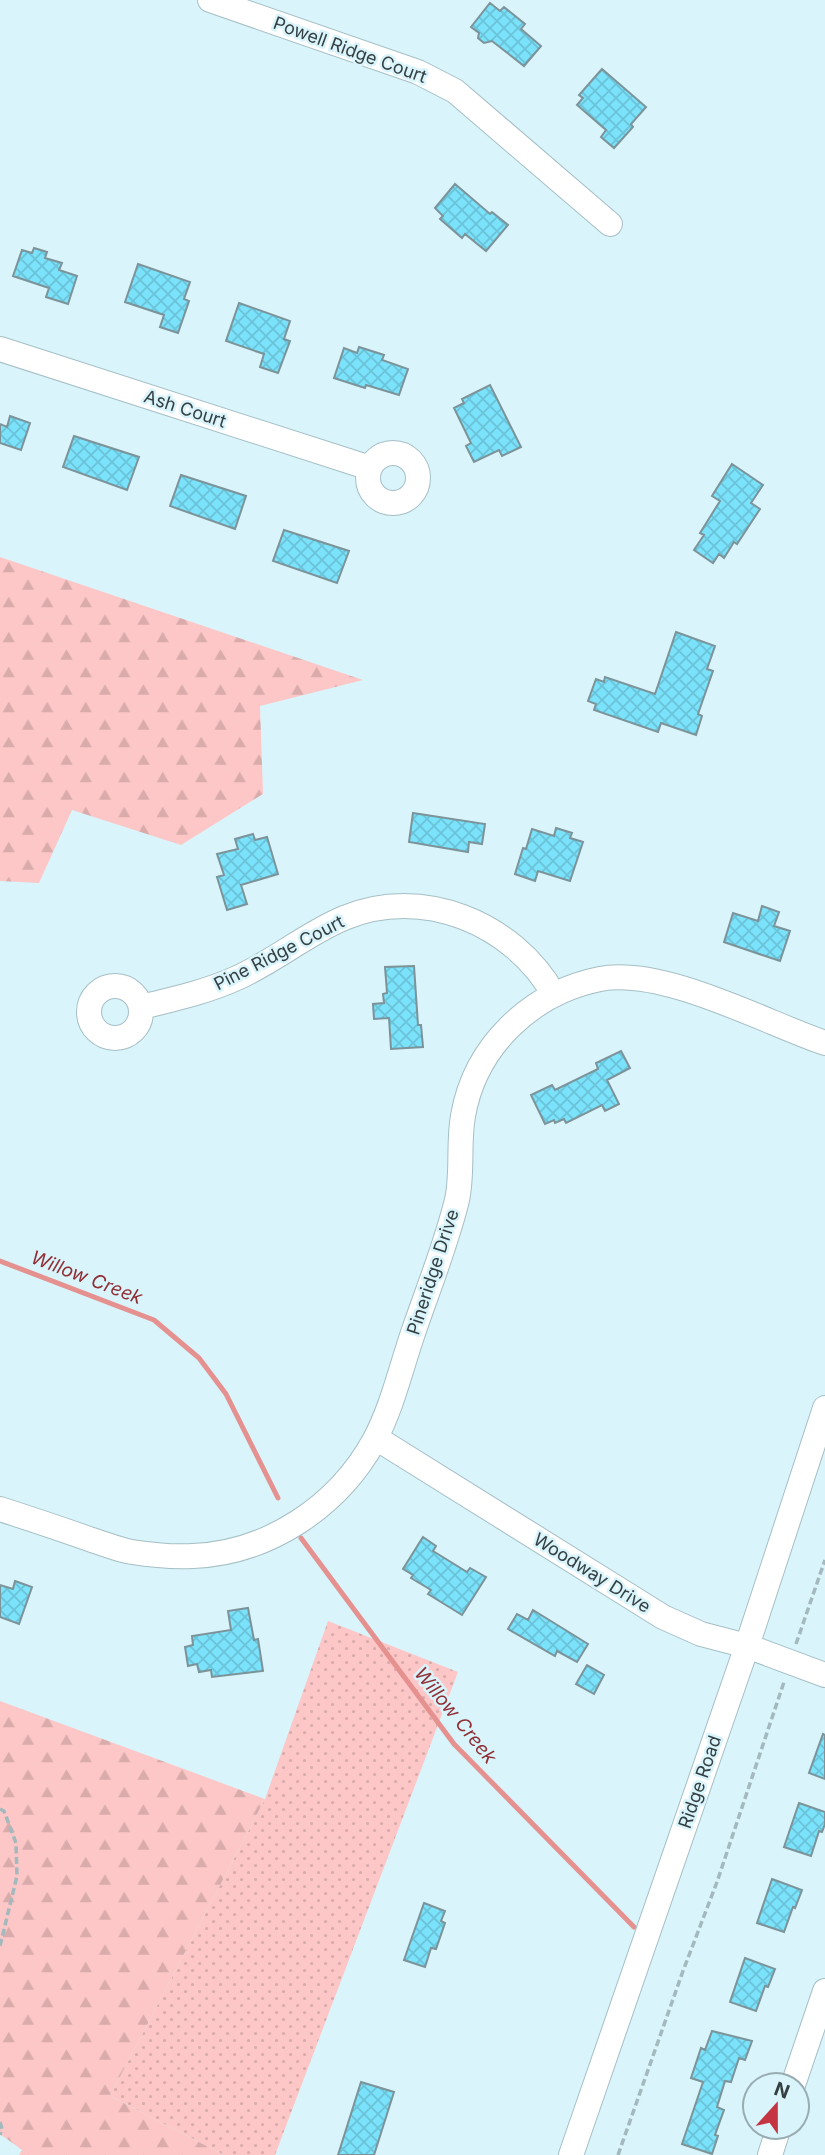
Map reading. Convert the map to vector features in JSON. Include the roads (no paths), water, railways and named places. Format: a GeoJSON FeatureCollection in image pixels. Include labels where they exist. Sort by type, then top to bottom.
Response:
{"type":"FeatureCollection","features":[{"type":"Feature","properties":{"kind":"street","name":"Powell Ridge Court"},"geometry":{"type":"LineString","coordinates":[[210,0],[418,72],[455,91],[610,224]]}},
{"type":"Feature","properties":{"kind":"street","name":"Ash Court"},"geometry":{"type":"LineString","coordinates":[[0,349],[369,468]]}},
{"type":"Feature","properties":{"kind":"street","name":"Pine Ridge Court"},"geometry":{"type":"LineString","coordinates":[[141,1007],[194,995],[238,978],[346,917],[398,906],[446,912],[473,920],[502,935],[543,974],[554,995]]}},
{"type":"Feature","properties":{"kind":"street","name":"Pineridge Drive"},"geometry":{"type":"LineString","coordinates":[[0,1509],[130,1552],[193,1556],[240,1548],[286,1531],[310,1515],[340,1488],[376,1438],[424,1302],[457,1199],[463,1117],[477,1073],[494,1043],[527,1010],[554,995],[599,979],[644,979],[695,993],[825,1044]]}},
{"type":"Feature","properties":{"kind":"street","name":"Ridge Road"},"geometry":{"type":"LineString","coordinates":[[571,2155],[747,1646],[825,1408]]}},
{"type":"Feature","properties":{"kind":"street","name":"Woodway Drive"},"geometry":{"type":"LineString","coordinates":[[376,1438],[663,1617],[701,1634],[747,1646],[825,1675]]}},
{"type":"Feature","properties":{"kind":"street"},"geometry":{"type":"LineString","coordinates":[[798,2071],[825,1991]]}},
{"type":"Feature","properties":{"kind":"waterway","name":"Willow Creek"},"geometry":{"type":"LineString","coordinates":[[0,1261],[154,1320],[199,1358],[226,1394],[278,1498]]}},
{"type":"Feature","properties":{"kind":"waterway","name":"Willow Creek"},"geometry":{"type":"LineString","coordinates":[[301,1538],[454,1744],[634,1927]]}}]}
